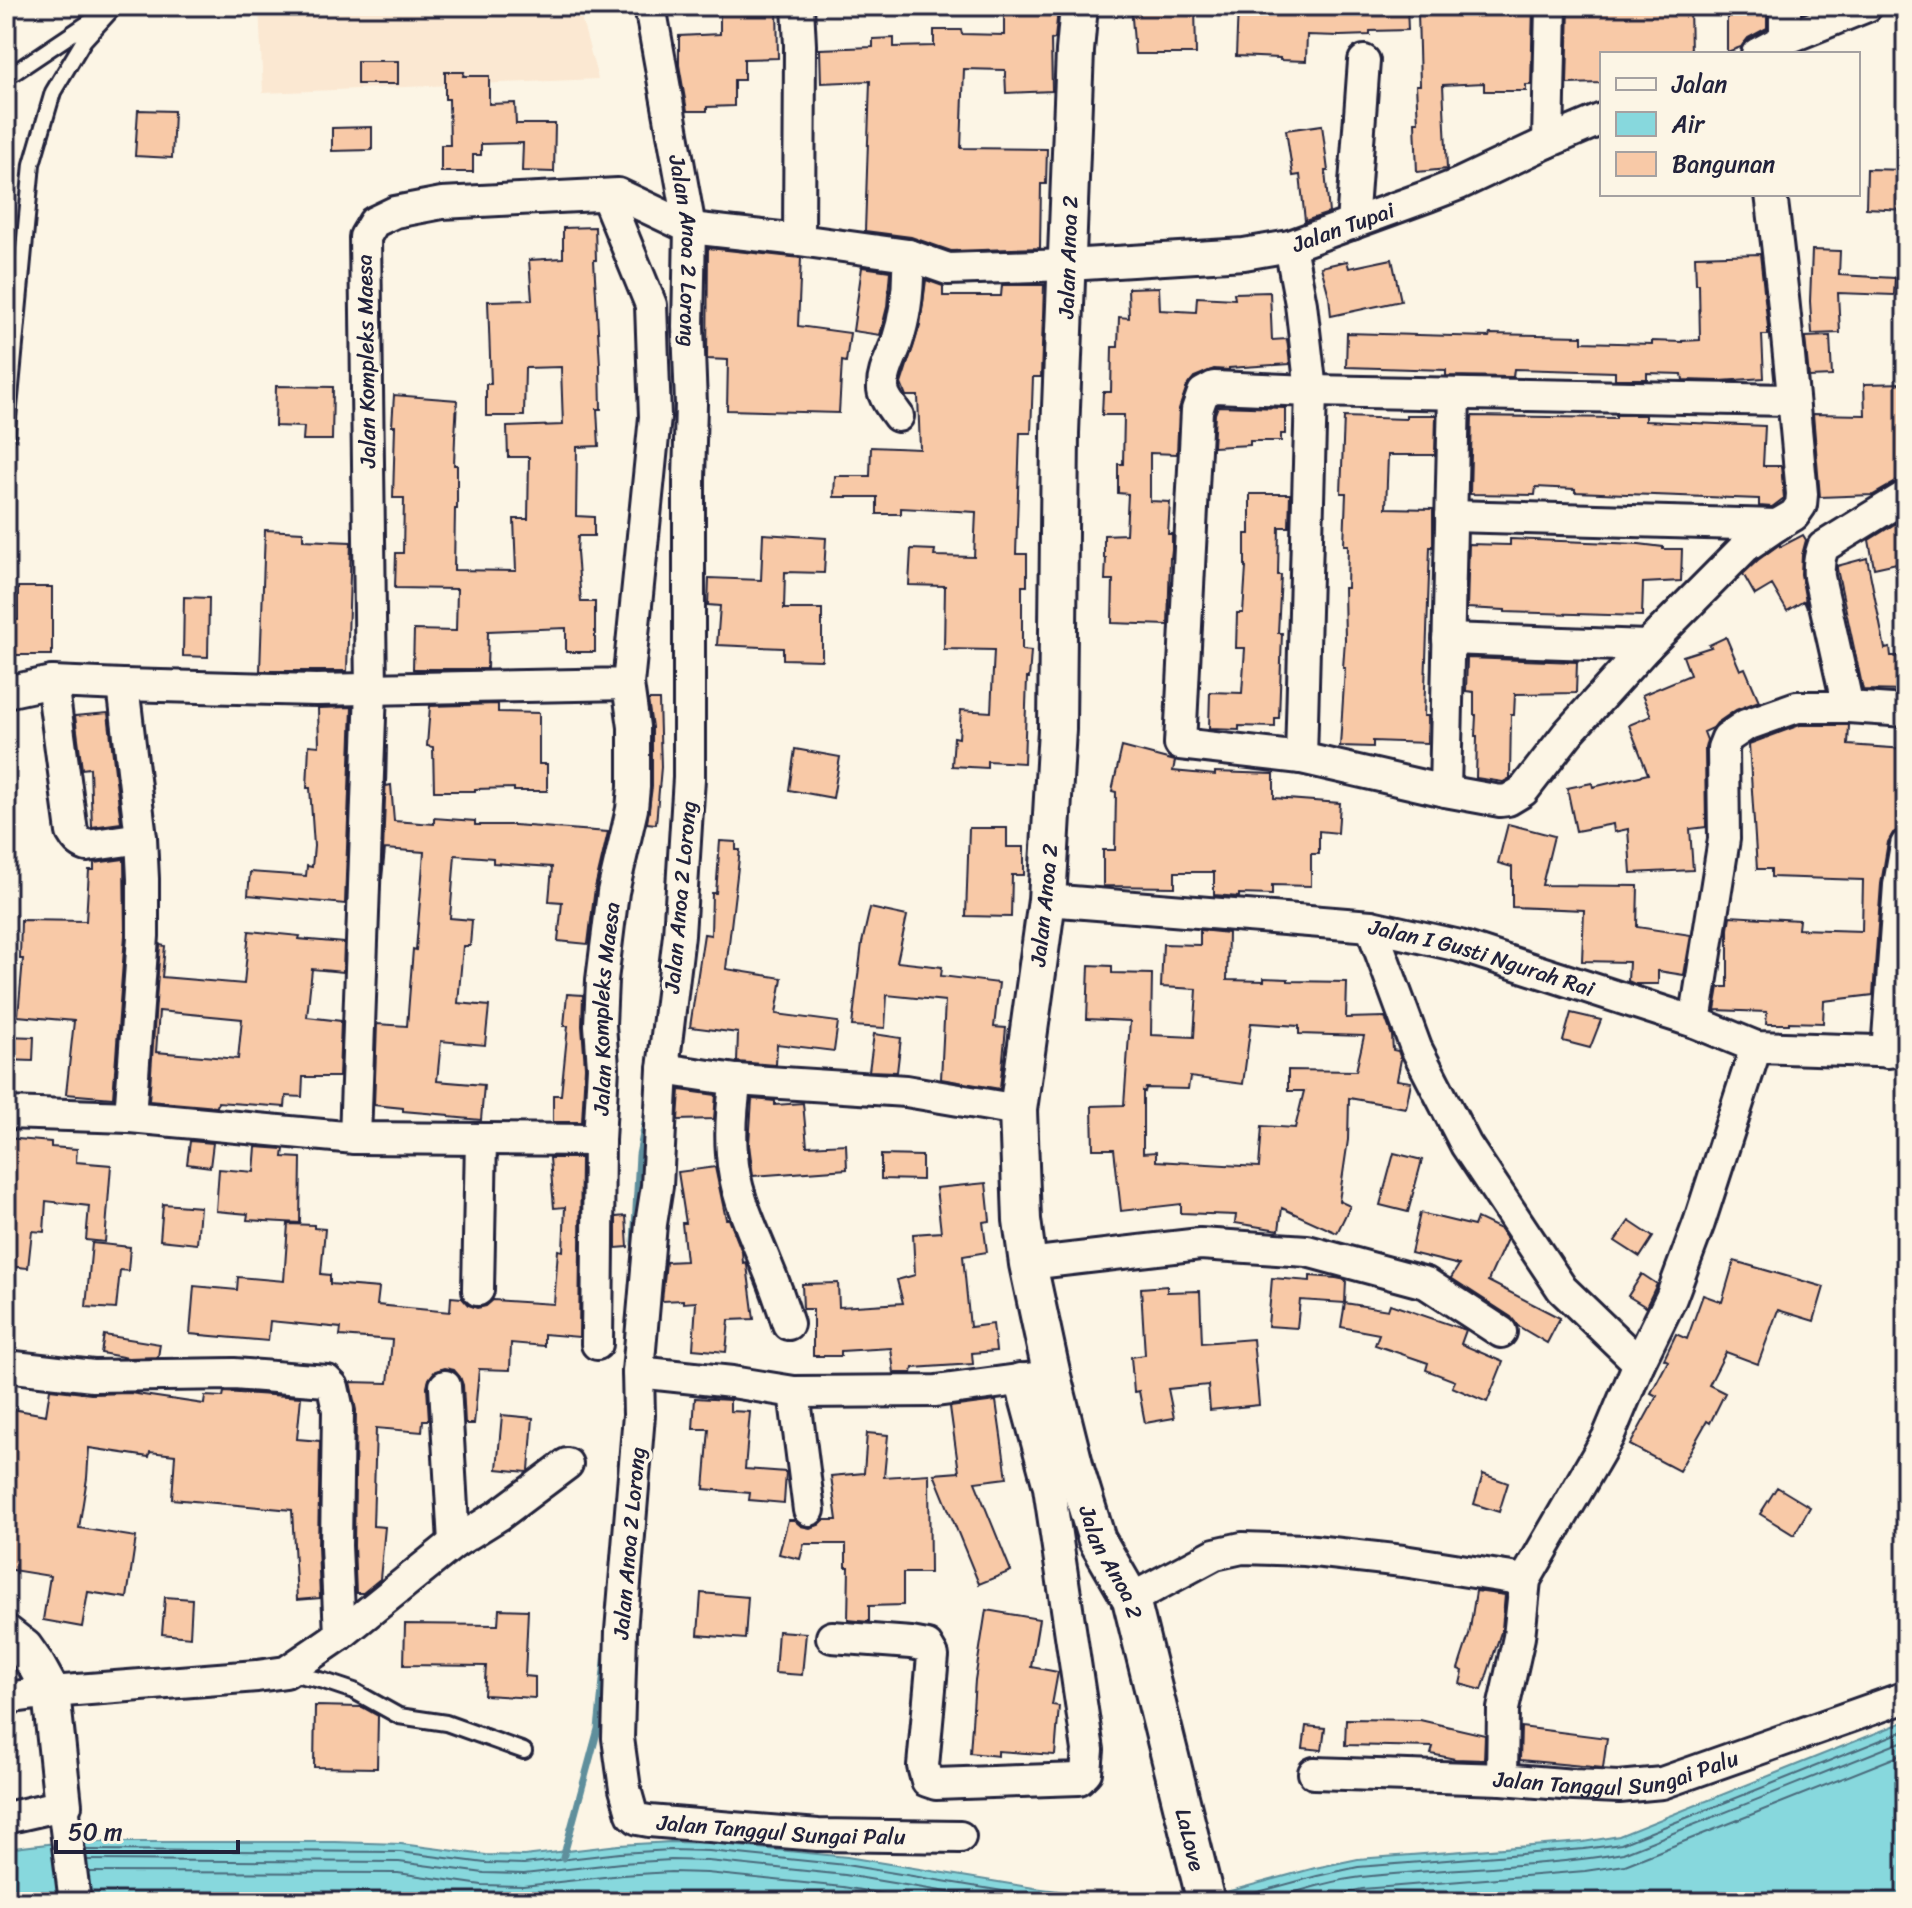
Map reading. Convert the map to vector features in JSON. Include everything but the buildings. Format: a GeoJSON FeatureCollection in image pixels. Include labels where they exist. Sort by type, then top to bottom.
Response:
{"type":"FeatureCollection","features":[{"type":"Feature","properties":{"kind":"street","name":"Jalan Anoa 2 Lorong"},"geometry":{"type":"LineString","coordinates":[[625,1789],[618,1738],[621,1631],[639,1415],[638,1372],[657,1186],[663,1069],[679,935],[689,778],[690,228],[650,6]]}},
{"type":"Feature","properties":{"kind":"street"},"geometry":{"type":"LineString","coordinates":[[798,6],[799,240]]}},
{"type":"Feature","properties":{"kind":"street","name":"Jalan Anoa 2"},"geometry":{"type":"LineString","coordinates":[[1079,6],[1060,433],[1057,729],[1047,900],[1018,1110],[1022,1220],[1036,1377],[1076,1472],[1097,1540],[1131,1599],[1175,1779]]}},
{"type":"Feature","properties":{"kind":"street"},"geometry":{"type":"LineString","coordinates":[[1548,142],[1551,6]]}},
{"type":"Feature","properties":{"kind":"street"},"geometry":{"type":"LineString","coordinates":[[1785,6],[1785,39]]}},
{"type":"Feature","properties":{"kind":"street"},"geometry":{"type":"LineString","coordinates":[[1761,52],[1867,6]]}},
{"type":"Feature","properties":{"kind":"street"},"geometry":{"type":"LineString","coordinates":[[1352,224],[1364,61]]}},
{"type":"Feature","properties":{"kind":"street","name":"Jalan Tupai"},"geometry":{"type":"LineString","coordinates":[[612,194],[690,228],[908,255],[948,269],[1244,254],[1290,246],[1459,184],[1600,120]]}},
{"type":"Feature","properties":{"kind":"street","name":"Jalan Kompleks Maesa"},"geometry":{"type":"LineString","coordinates":[[6,1113],[130,1117],[355,1138],[599,1140],[603,1067],[600,1025],[602,980],[613,892],[632,809],[634,727],[628,684],[655,417],[651,305],[612,194],[442,203],[395,212],[374,222],[365,237],[371,689],[355,1138]]}},
{"type":"Feature","properties":{"kind":"street"},"geometry":{"type":"LineString","coordinates":[[1771,196],[1793,400],[1801,505],[1794,515],[1746,546],[1647,646],[1568,733],[1523,791],[1500,801],[1301,758],[1180,744],[1197,410],[1203,393],[1214,387],[1793,400]]}},
{"type":"Feature","properties":{"kind":"street"},"geometry":{"type":"LineString","coordinates":[[1290,246],[1301,304],[1311,391],[1301,758]]}},
{"type":"Feature","properties":{"kind":"street"},"geometry":{"type":"LineString","coordinates":[[898,416],[883,391],[887,362],[897,343],[901,323],[908,255]]}},
{"type":"Feature","properties":{"kind":"street"},"geometry":{"type":"LineString","coordinates":[[1445,791],[1454,394]]}},
{"type":"Feature","properties":{"kind":"street"},"geometry":{"type":"LineString","coordinates":[[1848,707],[1819,577],[1820,554],[1823,547],[1906,496]]}},
{"type":"Feature","properties":{"kind":"street"},"geometry":{"type":"LineString","coordinates":[[1451,516],[1777,525]]}},
{"type":"Feature","properties":{"kind":"street"},"geometry":{"type":"LineString","coordinates":[[1448,639],[1647,646]]}},
{"type":"Feature","properties":{"kind":"street"},"geometry":{"type":"LineString","coordinates":[[6,692],[52,682],[371,689],[628,684]]}},
{"type":"Feature","properties":{"kind":"street"},"geometry":{"type":"LineString","coordinates":[[52,682],[75,838],[87,846],[141,838]]}},
{"type":"Feature","properties":{"kind":"street"},"geometry":{"type":"LineString","coordinates":[[123,685],[141,838],[143,936],[130,1117]]}},
{"type":"Feature","properties":{"kind":"street"},"geometry":{"type":"LineString","coordinates":[[1695,1022],[1724,839],[1724,743],[1727,738],[1746,725],[1797,707],[1906,711]]}},
{"type":"Feature","properties":{"kind":"street"},"geometry":{"type":"LineString","coordinates":[[1897,1052],[1899,885],[1906,845]]}},
{"type":"Feature","properties":{"kind":"street","name":"Jalan I Gusti Ngurah Rai"},"geometry":{"type":"LineString","coordinates":[[1047,900],[1371,926],[1460,946],[1695,1022],[1756,1047],[1897,1052]]}},
{"type":"Feature","properties":{"kind":"street"},"geometry":{"type":"LineString","coordinates":[[1371,926],[1416,1048],[1466,1145],[1562,1289],[1639,1363]]}},
{"type":"Feature","properties":{"kind":"street"},"geometry":{"type":"LineString","coordinates":[[1502,1779],[1503,1709],[1519,1637],[1525,1580],[1608,1437],[1676,1286],[1756,1047]]}},
{"type":"Feature","properties":{"kind":"street"},"geometry":{"type":"LineString","coordinates":[[663,1069],[736,1080],[906,1091],[1018,1110]]}},
{"type":"Feature","properties":{"kind":"street"},"geometry":{"type":"LineString","coordinates":[[736,1080],[731,1129],[738,1191],[788,1324]]}},
{"type":"Feature","properties":{"kind":"street"},"geometry":{"type":"LineString","coordinates":[[478,1290],[481,1139]]}},
{"type":"Feature","properties":{"kind":"street"},"geometry":{"type":"LineString","coordinates":[[597,1344],[599,1140]]}},
{"type":"Feature","properties":{"kind":"street"},"geometry":{"type":"LineString","coordinates":[[1028,1264],[1200,1244],[1307,1251],[1426,1283],[1501,1332]]}},
{"type":"Feature","properties":{"kind":"street"},"geometry":{"type":"LineString","coordinates":[[6,1366],[93,1376],[234,1374],[327,1381],[333,1387],[338,1410],[336,1546],[340,1635]]}},
{"type":"Feature","properties":{"kind":"street"},"geometry":{"type":"LineString","coordinates":[[638,1372],[794,1392],[936,1391],[1036,1377],[1088,1750],[1086,1772],[1079,1779],[936,1784],[927,1781],[923,1766],[933,1656],[927,1646],[832,1637]]}},
{"type":"Feature","properties":{"kind":"street"},"geometry":{"type":"LineString","coordinates":[[445,1386],[454,1543]]}},
{"type":"Feature","properties":{"kind":"street"},"geometry":{"type":"LineString","coordinates":[[794,1392],[809,1510]]}},
{"type":"Feature","properties":{"kind":"street"},"geometry":{"type":"LineString","coordinates":[[6,1698],[272,1674],[340,1635],[454,1543],[499,1515],[567,1464]]}},
{"type":"Feature","properties":{"kind":"street"},"geometry":{"type":"LineString","coordinates":[[1131,1599],[1215,1554],[1242,1548],[1305,1550],[1403,1561],[1525,1580]]}},
{"type":"Feature","properties":{"kind":"street"},"geometry":{"type":"LineString","coordinates":[[6,1634],[24,1648],[51,1692],[75,1902]]}},
{"type":"Feature","properties":{"kind":"street","name":"Jalan Tanggul Sungai Palu"},"geometry":{"type":"LineString","coordinates":[[1314,1773],[1502,1779],[1619,1787],[1662,1783],[1906,1697]]}},
{"type":"Feature","properties":{"kind":"street","name":"LaLove"},"geometry":{"type":"LineString","coordinates":[[1175,1779],[1206,1902]]}},
{"type":"Feature","properties":{"kind":"street","name":"Jalan Tanggul Sungai Palu"},"geometry":{"type":"LineString","coordinates":[[625,1789],[632,1814],[649,1821],[818,1835],[960,1837]]}},
{"type":"Feature","properties":{"kind":"street"},"geometry":{"type":"LineString","coordinates":[[6,1818],[65,1815]]}},
{"type":"Feature","properties":{"kind":"lane"},"geometry":{"type":"LineString","coordinates":[[6,75],[114,6]]}},
{"type":"Feature","properties":{"kind":"lane"},"geometry":{"type":"LineString","coordinates":[[6,440],[32,164],[53,92],[84,40],[114,6]]}},
{"type":"Feature","properties":{"kind":"lane"},"geometry":{"type":"LineString","coordinates":[[272,1674],[324,1681],[354,1691],[399,1716],[446,1723],[524,1751]]}},
{"type":"Feature","properties":{"kind":"shaded area"},"geometry":{"type":"Polygon","coordinates":[[[259,6],[578,6],[598,79],[263,93],[259,6]]]}},
{"type":"Feature","properties":{"kind":"water"},"geometry":{"type":"Polygon","coordinates":[[[1906,1721],[1906,1902],[6,1902],[6,1849],[64,1842],[401,1844],[486,1855],[524,1856],[619,1845],[709,1843],[847,1857],[1083,1894],[1196,1897],[1358,1859],[1583,1842],[1619,1836],[1906,1721]]]}},
{"type":"Feature","properties":{"kind":"waterway"},"geometry":{"type":"LineString","coordinates":[[634,1244],[639,1155],[647,1113]]}},
{"type":"Feature","properties":{"kind":"waterway"},"geometry":{"type":"LineString","coordinates":[[563,1858],[598,1729],[606,1651]]}}]}
